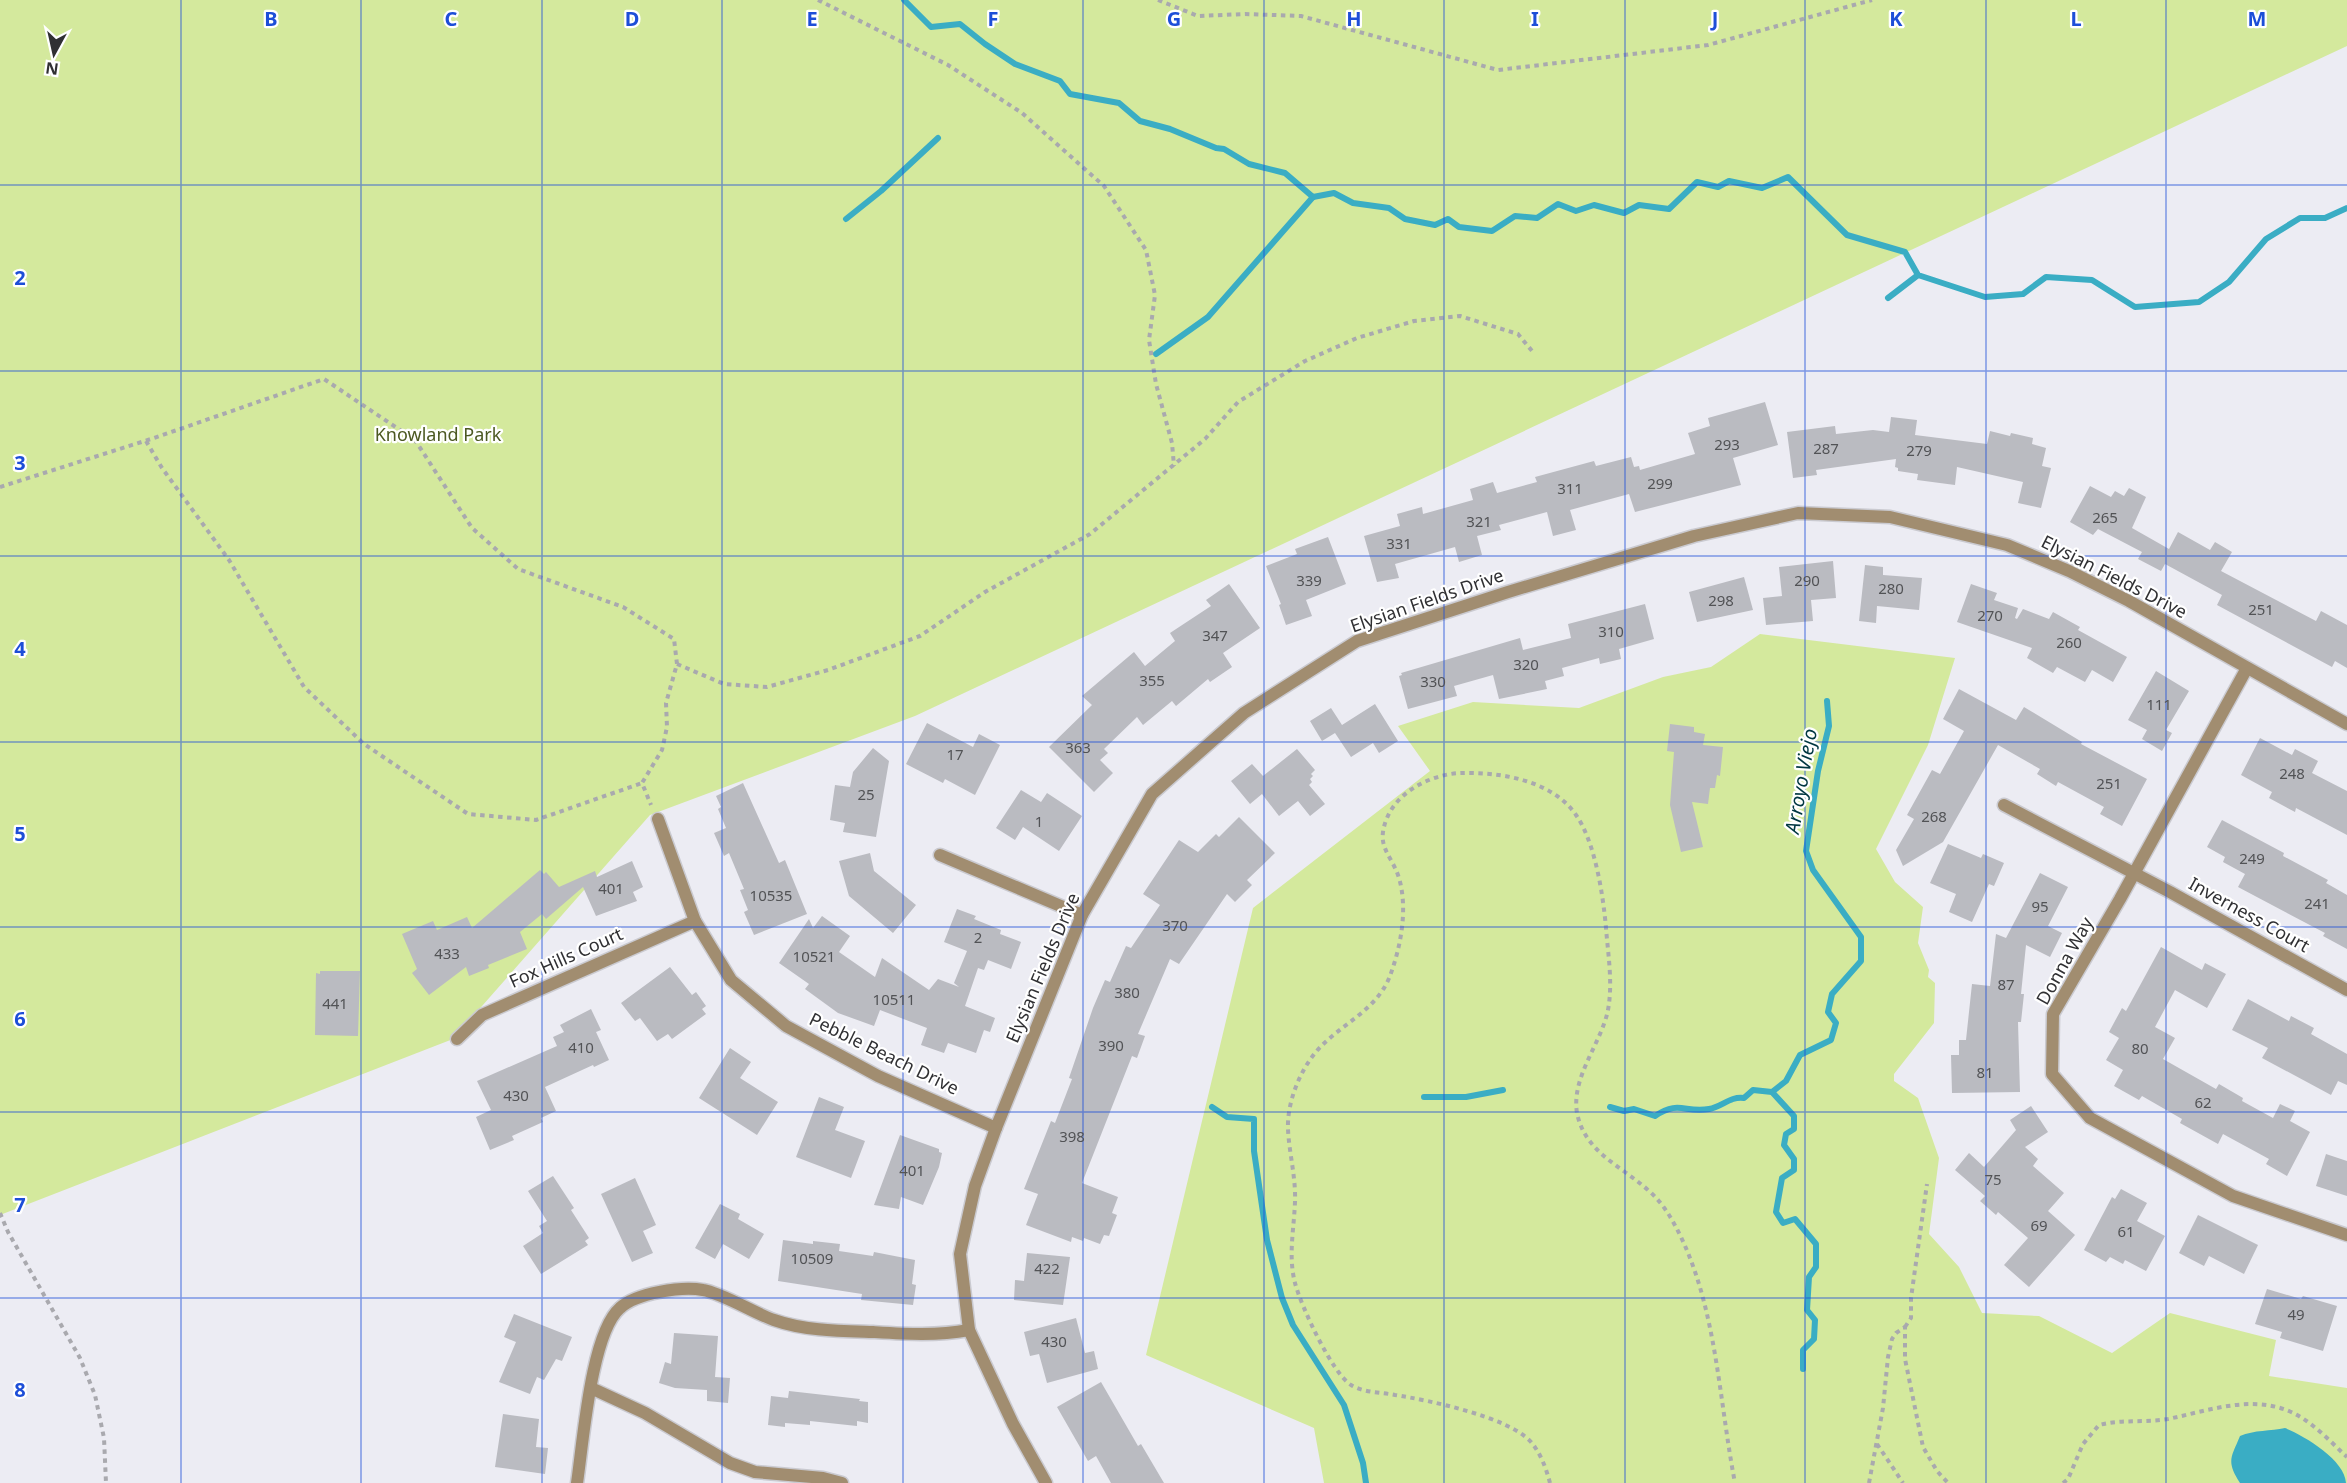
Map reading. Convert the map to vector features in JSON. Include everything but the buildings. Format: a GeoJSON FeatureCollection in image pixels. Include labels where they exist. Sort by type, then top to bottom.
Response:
{"type":"FeatureCollection","features":[{"type":"Feature","properties":{"kind":"street","name":"Elysian Fields Drive"},"geometry":{"type":"LineString","coordinates":[[1046,1483],[1013,1424],[969,1330],[960,1254],[975,1186],[996,1128],[1082,915],[1152,794],[1244,712],[1357,641],[1508,592],[1694,536],[1798,513],[1890,517],[2007,545],[2069,571],[2119,596],[2347,724]]}},
{"type":"Feature","properties":{"kind":"street","name":"Donna Way"},"geometry":{"type":"LineString","coordinates":[[2247,668],[2134,874],[2053,1014],[2052,1074],[2090,1118],[2202,1180],[2233,1196],[2347,1235]]}},
{"type":"Feature","properties":{"kind":"street","name":"Inverness Court"},"geometry":{"type":"LineString","coordinates":[[2004,805],[2347,990]]}},
{"type":"Feature","properties":{"kind":"street","name":"Pebble Beach Drive"},"geometry":{"type":"LineString","coordinates":[[658,819],[695,921],[731,980],[786,1026],[878,1076],[996,1128]]}},
{"type":"Feature","properties":{"kind":"street"},"geometry":{"type":"LineString","coordinates":[[940,855],[1082,915]]}},
{"type":"Feature","properties":{"kind":"street","name":"Fox Hills Court"},"geometry":{"type":"LineString","coordinates":[[458,1040],[482,1015],[695,921]]}},
{"type":"Feature","properties":{"kind":"street"},"geometry":{"type":"LineString","coordinates":[[577,1483],[596,1360],[604,1332],[620,1308],[644,1295],[675,1290],[704,1290],[776,1321],[826,1330],[941,1335],[969,1330]]}},
{"type":"Feature","properties":{"kind":"street"},"geometry":{"type":"LineString","coordinates":[[591,1388],[645,1413],[730,1463],[755,1472],[824,1478],[842,1483]]}},
{"type":"Feature","properties":{"kind":"path"},"geometry":{"type":"LineString","coordinates":[[818,0],[948,65],[1022,113],[1104,186],[1146,250],[1155,295],[1149,340],[1156,384],[1172,443],[1174,466]]}},
{"type":"Feature","properties":{"kind":"path"},"geometry":{"type":"LineString","coordinates":[[1158,0],[1198,16],[1245,14],[1301,16],[1498,70],[1708,45],[1872,0]]}},
{"type":"Feature","properties":{"kind":"path"},"geometry":{"type":"LineString","coordinates":[[677,664],[724,684],[767,687],[828,670],[920,636],[985,592],[1090,534],[1174,466],[1204,439],[1238,402],[1305,361],[1357,338],[1414,321],[1460,316],[1518,334],[1532,351]]}},
{"type":"Feature","properties":{"kind":"path"},"geometry":{"type":"LineString","coordinates":[[0,487],[146,441],[324,378],[415,440],[472,528],[519,569],[623,607],[674,639],[677,664],[666,703],[668,727],[662,750],[642,783],[536,820],[468,814],[364,744],[304,687],[229,560],[162,468],[146,441]]}},
{"type":"Feature","properties":{"kind":"path"},"geometry":{"type":"LineString","coordinates":[[1550,1483],[1546,1468],[1533,1444],[1514,1429],[1452,1408],[1412,1398],[1366,1391],[1353,1386],[1334,1368],[1295,1287],[1292,1270],[1295,1196],[1288,1129],[1296,1089],[1314,1054],[1373,1003],[1383,991],[1390,977],[1401,935],[1403,908],[1399,879],[1383,845],[1384,828],[1388,816],[1403,796],[1425,782],[1450,774],[1481,772],[1518,777],[1569,805],[1583,826],[1602,901],[1610,969],[1605,1021],[1577,1090],[1577,1112],[1586,1136],[1594,1148],[1636,1179],[1659,1200],[1671,1217],[1690,1259],[1708,1323],[1735,1483]]}},
{"type":"Feature","properties":{"kind":"path"},"geometry":{"type":"LineString","coordinates":[[642,783],[658,819]]}},
{"type":"Feature","properties":{"kind":"path"},"geometry":{"type":"LineString","coordinates":[[1869,1483],[1892,1339],[1911,1318],[1911,1298],[1927,1184]]}},
{"type":"Feature","properties":{"kind":"path"},"geometry":{"type":"LineString","coordinates":[[0,1213],[8,1232],[80,1358],[95,1395],[104,1438],[106,1483]]}},
{"type":"Feature","properties":{"kind":"path"},"geometry":{"type":"LineString","coordinates":[[1905,1327],[1905,1359],[1923,1447],[1936,1470],[1948,1483]]}},
{"type":"Feature","properties":{"kind":"path"},"geometry":{"type":"LineString","coordinates":[[2063,1483],[2068,1479],[2083,1444],[2099,1425],[2168,1419],[2231,1405],[2264,1405],[2291,1413],[2302,1418],[2347,1457]]}},
{"type":"Feature","properties":{"kind":"path"},"geometry":{"type":"LineString","coordinates":[[1877,1444],[1903,1483]]}},
{"type":"Feature","properties":{"kind":"green space","name":"Knowland Park"},"geometry":{"type":"Polygon","coordinates":[[[0,0],[2347,0],[2347,46],[915,716],[650,815],[453,1039],[0,1215],[0,0]]]}},
{"type":"Feature","properties":{"kind":"green space"},"geometry":{"type":"Polygon","coordinates":[[[1760,634],[1955,658],[1928,745],[1876,849],[1895,882],[1923,907],[1918,943],[1929,970],[1928,977],[1935,983],[1934,1023],[1894,1074],[1894,1081],[1918,1098],[1939,1158],[1929,1234],[1959,1267],[1982,1313],[2039,1316],[2112,1353],[2170,1313],[2276,1340],[2269,1376],[2347,1388],[2347,1483],[1324,1483],[1314,1428],[1146,1355],[1253,908],[1430,771],[1398,726],[1473,702],[1579,708],[1663,677],[1711,667],[1760,634]]]}},
{"type":"Feature","properties":{"kind":"water"},"geometry":{"type":"Polygon","coordinates":[[[2285,1428],[2313,1443],[2332,1458],[2344,1474],[2346,1483],[2240,1483],[2231,1459],[2240,1436],[2285,1428]]]}},
{"type":"Feature","properties":{"kind":"waterway"},"geometry":{"type":"LineString","coordinates":[[904,0],[931,27],[960,24],[1015,64],[1060,81],[1070,94],[1119,103],[1140,121],[1170,129],[1216,148],[1224,149],[1249,164],[1285,173],[1313,197]]}},
{"type":"Feature","properties":{"kind":"waterway"},"geometry":{"type":"LineString","coordinates":[[846,219],[881,191],[938,138]]}},
{"type":"Feature","properties":{"kind":"waterway","name":"Arroyo Viejo"},"geometry":{"type":"LineString","coordinates":[[1313,197],[1334,193],[1353,203],[1389,208],[1405,219],[1435,225],[1448,219],[1459,227],[1492,231],[1515,216],[1537,218],[1558,204],[1576,211],[1594,205],[1624,213],[1639,205],[1669,209],[1697,182],[1718,187],[1729,181],[1762,188],[1788,177],[1847,235],[1905,252],[1918,275],[1985,297],[2023,294],[2046,277],[2092,280],[2135,307],[2199,302],[2229,282],[2266,239],[2300,218],[2325,218],[2347,208]]}},
{"type":"Feature","properties":{"kind":"waterway"},"geometry":{"type":"LineString","coordinates":[[1156,354],[1208,317],[1313,197]]}},
{"type":"Feature","properties":{"kind":"waterway","name":"Arroyo Viejo"},"geometry":{"type":"LineString","coordinates":[[1888,298],[1918,275]]}},
{"type":"Feature","properties":{"kind":"waterway","name":"Arroyo Viejo"},"geometry":{"type":"LineString","coordinates":[[1772,1092],[1786,1081],[1800,1055],[1831,1040],[1836,1023],[1828,1012],[1832,994],[1861,961],[1861,937],[1813,870],[1806,851],[1818,771],[1829,726],[1827,701]]}},
{"type":"Feature","properties":{"kind":"waterway"},"geometry":{"type":"LineString","coordinates":[[1424,1097],[1466,1097],[1503,1090]]}},
{"type":"Feature","properties":{"kind":"waterway"},"geometry":{"type":"LineString","coordinates":[[1610,1107],[1624,1111],[1634,1109],[1655,1116],[1663,1111],[1676,1108],[1700,1110],[1714,1108],[1734,1099],[1744,1098],[1753,1090],[1772,1092],[1794,1116],[1794,1129],[1786,1134],[1784,1145],[1794,1159],[1794,1170],[1782,1178],[1776,1212],[1783,1223],[1795,1219],[1816,1244],[1816,1267],[1809,1277],[1807,1310],[1815,1320],[1814,1339],[1803,1350],[1803,1369]]}},
{"type":"Feature","properties":{"kind":"waterway"},"geometry":{"type":"LineString","coordinates":[[1212,1107],[1227,1117],[1254,1119],[1254,1151],[1267,1240],[1282,1298],[1293,1325],[1344,1405],[1363,1463],[1366,1483]]}}]}
